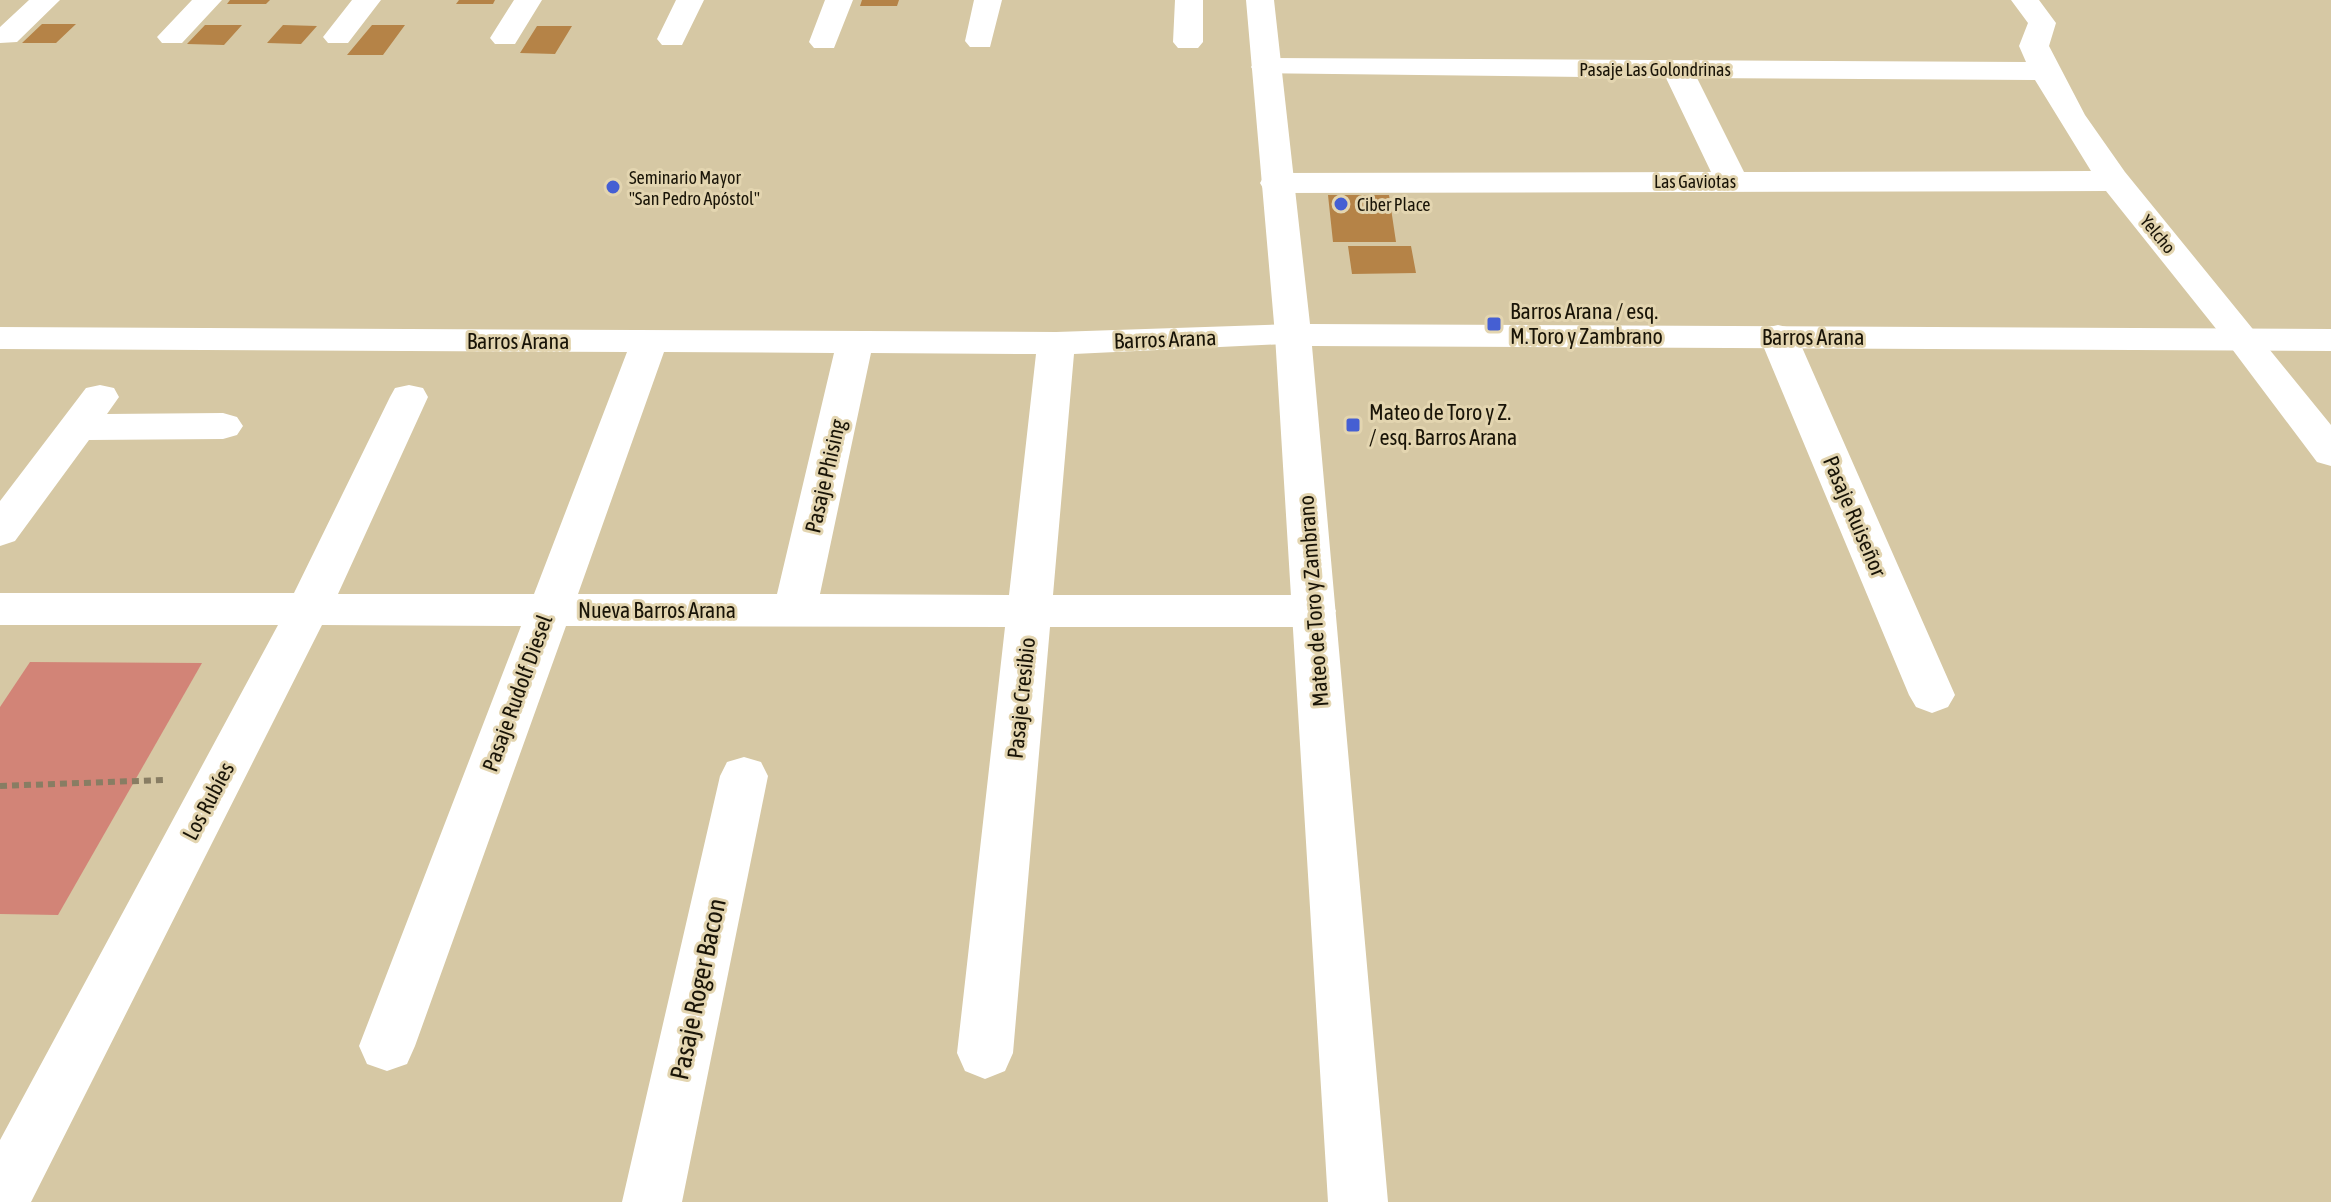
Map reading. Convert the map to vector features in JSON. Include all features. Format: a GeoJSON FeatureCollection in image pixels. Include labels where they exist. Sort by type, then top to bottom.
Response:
{"type":"FeatureCollection","features":[{"type":"Feature","properties":{"kind":"street"},"geometry":{"type":"LineString","coordinates":[[7,36],[46,0]]}},
{"type":"Feature","properties":{"kind":"street"},"geometry":{"type":"LineString","coordinates":[[172,37],[208,0]]}},
{"type":"Feature","properties":{"kind":"street"},"geometry":{"type":"LineString","coordinates":[[338,37],[367,0]]}},
{"type":"Feature","properties":{"kind":"street"},"geometry":{"type":"LineString","coordinates":[[505,38],[528,0]]}},
{"type":"Feature","properties":{"kind":"street"},"geometry":{"type":"LineString","coordinates":[[672,39],[690,0]]}},
{"type":"Feature","properties":{"kind":"street"},"geometry":{"type":"LineString","coordinates":[[824,42],[839,0]]}},
{"type":"Feature","properties":{"kind":"street"},"geometry":{"type":"LineString","coordinates":[[980,41],[988,0]]}},
{"type":"Feature","properties":{"kind":"street"},"geometry":{"type":"LineString","coordinates":[[1188,42],[1189,0]]}},
{"type":"Feature","properties":{"kind":"street","name":"Mateo de Toro y Zambrano"},"geometry":{"type":"LineString","coordinates":[[1260,0],[1293,335],[1358,1202]]}},
{"type":"Feature","properties":{"kind":"street","name":"Yelcho"},"geometry":{"type":"LineString","coordinates":[[2025,0],[2042,23],[2034,46],[2044,71],[2114,181],[2245,339],[2331,453]]}},
{"type":"Feature","properties":{"kind":"street","name":"Pasaje Las Golondrinas"},"geometry":{"type":"LineString","coordinates":[[1266,67],[2044,71]]}},
{"type":"Feature","properties":{"kind":"street"},"geometry":{"type":"LineString","coordinates":[[1677,69],[1732,181]]}},
{"type":"Feature","properties":{"kind":"street","name":"Las Gaviotas"},"geometry":{"type":"LineString","coordinates":[[1276,183],[2114,181]]}},
{"type":"Feature","properties":{"kind":"street","name":"Barros Arana"},"geometry":{"type":"LineString","coordinates":[[0,338],[1056,343],[1293,335],[2331,340]]}},
{"type":"Feature","properties":{"kind":"street","name":"Pasaje Ruiseñor"},"geometry":{"type":"LineString","coordinates":[[1778,336],[1932,695]]}},
{"type":"Feature","properties":{"kind":"street","name":"Pasaje Rudolf Diesel"},"geometry":{"type":"LineString","coordinates":[[387,1046],[547,610],[650,341]]}},
{"type":"Feature","properties":{"kind":"street","name":"Pasaje Phising"},"geometry":{"type":"LineString","coordinates":[[795,610],[855,342]]}},
{"type":"Feature","properties":{"kind":"street","name":"Pasaje Cresibio"},"geometry":{"type":"LineString","coordinates":[[985,1053],[1056,343]]}},
{"type":"Feature","properties":{"kind":"street","name":"Los Rubíes"},"geometry":{"type":"LineString","coordinates":[[0,1200],[308,610],[409,397]]}},
{"type":"Feature","properties":{"kind":"street"},"geometry":{"type":"LineString","coordinates":[[0,531],[89,412],[223,426]]}},
{"type":"Feature","properties":{"kind":"street","name":"Nueva Barros Arana"},"geometry":{"type":"LineString","coordinates":[[0,609],[1314,611]]}},
{"type":"Feature","properties":{"kind":"street","name":"Pasaje Roger Bacon"},"geometry":{"type":"LineString","coordinates":[[652,1202],[744,776]]}},
{"type":"Feature","properties":{"kind":"path"},"geometry":{"type":"LineString","coordinates":[[0,786],[220,778]]}},
{"type":"Feature","properties":{"kind":"shaded area"},"geometry":{"type":"Polygon","coordinates":[[[30,662],[202,663],[58,915],[0,914],[0,707],[30,662]]]}},
{"type":"Feature","properties":{"kind":"building"},"geometry":{"type":"Polygon","coordinates":[[[230,0],[270,0],[266,4],[227,4],[230,0]]]}},
{"type":"Feature","properties":{"kind":"building"},"geometry":{"type":"Polygon","coordinates":[[[459,0],[495,0],[493,4],[456,4],[459,0]]]}},
{"type":"Feature","properties":{"kind":"building"},"geometry":{"type":"Polygon","coordinates":[[[862,0],[899,0],[897,6],[860,6],[862,0]]]}},
{"type":"Feature","properties":{"kind":"building"},"geometry":{"type":"Polygon","coordinates":[[[42,24],[76,24],[56,43],[22,43],[42,24]]]}},
{"type":"Feature","properties":{"kind":"building"},"geometry":{"type":"Polygon","coordinates":[[[205,25],[242,25],[224,45],[187,44],[205,25]]]}},
{"type":"Feature","properties":{"kind":"building"},"geometry":{"type":"Polygon","coordinates":[[[283,25],[317,26],[301,44],[267,43],[283,25]]]}},
{"type":"Feature","properties":{"kind":"building"},"geometry":{"type":"Polygon","coordinates":[[[372,25],[405,25],[383,55],[347,55],[372,25]]]}},
{"type":"Feature","properties":{"kind":"building"},"geometry":{"type":"Polygon","coordinates":[[[537,26],[572,26],[555,54],[520,53],[537,26]]]}},
{"type":"Feature","properties":{"kind":"building"},"geometry":{"type":"Polygon","coordinates":[[[1328,195],[1389,195],[1396,242],[1333,242],[1328,195]]]}},
{"type":"Feature","properties":{"kind":"building"},"geometry":{"type":"Polygon","coordinates":[[[1348,246],[1411,246],[1416,273],[1352,274],[1348,246]]]}},
{"type":"Feature","properties":{"kind":"place","name":"Seminario Mayor \"San Pedro Apóstol\""},"geometry":{"type":"Point","coordinates":[613,187]}},
{"type":"Feature","properties":{"kind":"place","name":"Ciber Place"},"geometry":{"type":"Point","coordinates":[1341,204]}},
{"type":"Feature","properties":{"kind":"place","name":"Barros Arana / esq. M.Toro y Zambrano"},"geometry":{"type":"Point","coordinates":[1494,324]}},
{"type":"Feature","properties":{"kind":"place","name":"Mateo de Toro y Z. / esq. Barros Arana"},"geometry":{"type":"Point","coordinates":[1353,425]}}]}
